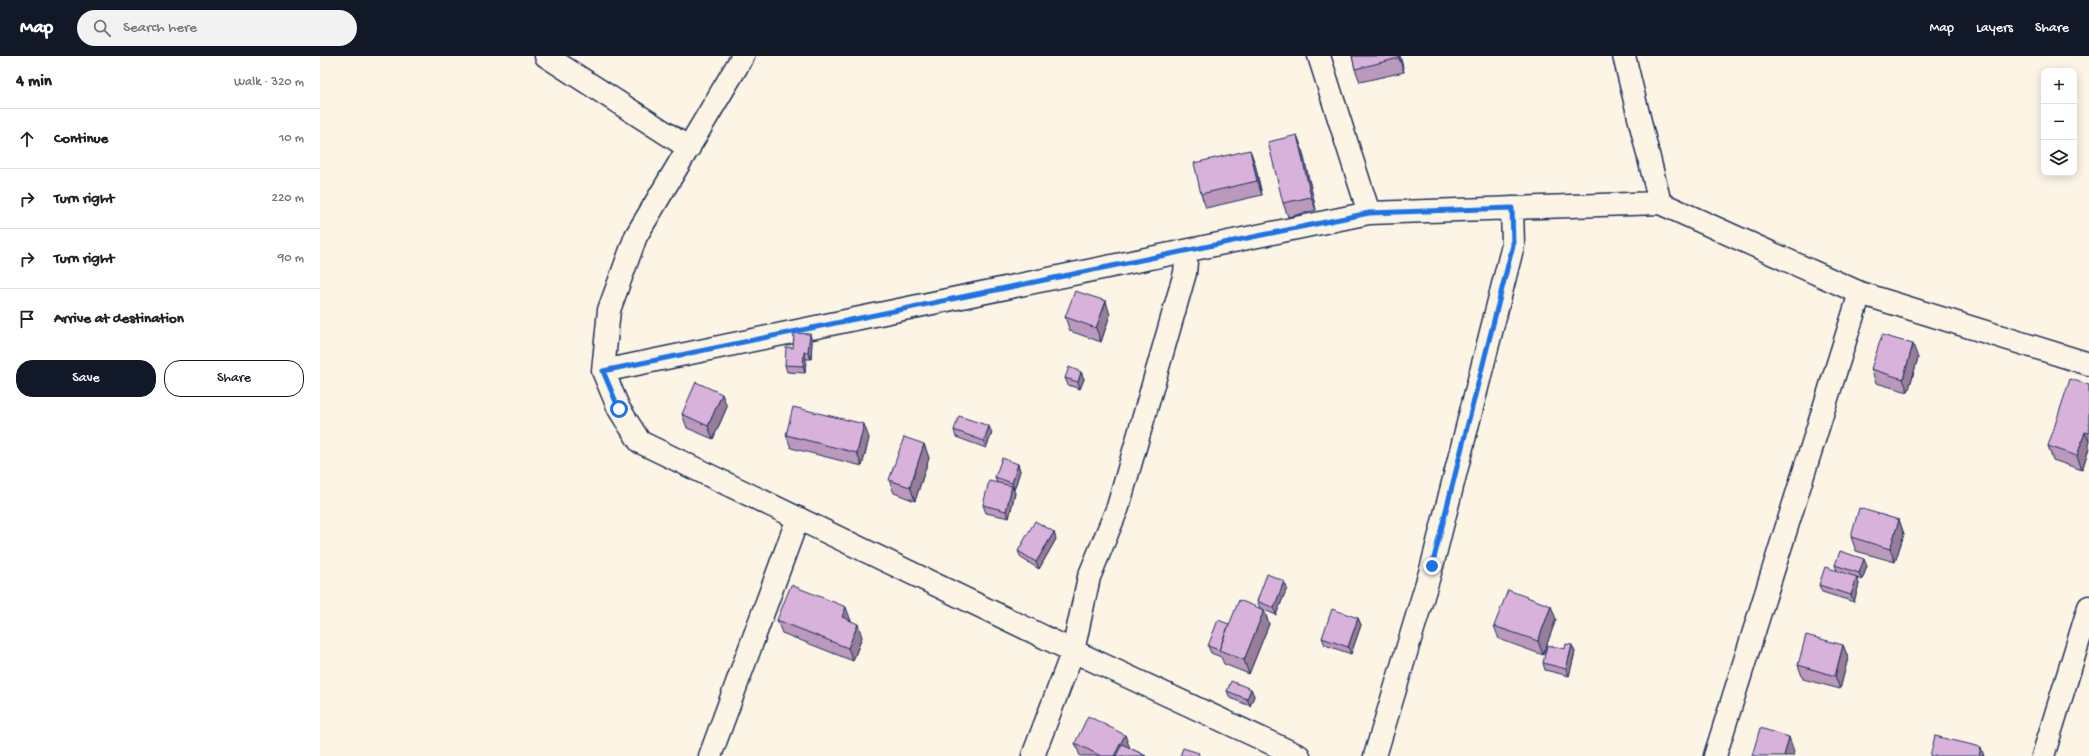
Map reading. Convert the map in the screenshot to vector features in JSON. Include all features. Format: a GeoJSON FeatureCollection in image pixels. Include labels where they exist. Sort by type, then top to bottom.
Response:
{"type":"FeatureCollection","features":[{"type":"Feature","properties":{"kind":"street"},"geometry":{"type":"LineString","coordinates":[[546,56],[689,148]]}},
{"type":"Feature","properties":{"kind":"street"},"geometry":{"type":"LineString","coordinates":[[744,56],[636,236],[609,310],[603,371],[619,409],[640,442],[1073,651],[1299,756]]}},
{"type":"Feature","properties":{"kind":"street"},"geometry":{"type":"LineString","coordinates":[[1319,56],[1369,213]]}},
{"type":"Feature","properties":{"kind":"street"},"geometry":{"type":"LineString","coordinates":[[1624,56],[1660,203]]}},
{"type":"Feature","properties":{"kind":"street"},"geometry":{"type":"LineString","coordinates":[[603,371],[1369,213],[1660,203],[1860,292],[2089,364]]}},
{"type":"Feature","properties":{"kind":"street"},"geometry":{"type":"LineString","coordinates":[[1376,756],[1432,566],[1513,245],[1512,208]]}},
{"type":"Feature","properties":{"kind":"street"},"geometry":{"type":"LineString","coordinates":[[1032,756],[1073,651],[1090,577],[1118,507],[1185,273],[1186,262],[1184,251]]}},
{"type":"Feature","properties":{"kind":"street"},"geometry":{"type":"LineString","coordinates":[[1715,756],[1860,292]]}},
{"type":"Feature","properties":{"kind":"street"},"geometry":{"type":"LineString","coordinates":[[710,756],[798,518]]}},
{"type":"Feature","properties":{"kind":"street"},"geometry":{"type":"LineString","coordinates":[[2043,756],[2089,607]]}},
{"type":"Feature","properties":{"kind":"building"},"geometry":{"type":"Polygon","coordinates":[[[1352,56],[1398,56],[1399,58],[1355,69],[1352,56]]]}},
{"type":"Feature","properties":{"kind":"building"},"geometry":{"type":"Polygon","coordinates":[[[1297,135],[1311,197],[1283,203],[1268,142],[1297,135]]]}},
{"type":"Feature","properties":{"kind":"building"},"geometry":{"type":"Polygon","coordinates":[[[1250,150],[1257,181],[1201,194],[1194,163],[1250,150]]]}},
{"type":"Feature","properties":{"kind":"building"},"geometry":{"type":"Polygon","coordinates":[[[1075,291],[1106,301],[1096,328],[1065,317],[1075,291]]]}},
{"type":"Feature","properties":{"kind":"building"},"geometry":{"type":"Polygon","coordinates":[[[794,333],[810,334],[808,352],[804,352],[803,366],[785,365],[786,347],[793,348],[794,333]]]}},
{"type":"Feature","properties":{"kind":"building"},"geometry":{"type":"Polygon","coordinates":[[[1882,335],[1913,344],[1903,379],[1871,369],[1882,335]]]}},
{"type":"Feature","properties":{"kind":"building"},"geometry":{"type":"Polygon","coordinates":[[[1069,367],[1081,372],[1078,382],[1065,378],[1069,367]]]}},
{"type":"Feature","properties":{"kind":"building"},"geometry":{"type":"Polygon","coordinates":[[[2070,379],[2089,385],[2089,433],[2085,432],[2077,456],[2048,446],[2070,379]]]}},
{"type":"Feature","properties":{"kind":"building"},"geometry":{"type":"Polygon","coordinates":[[[696,382],[722,394],[708,426],[682,414],[696,382]]]}},
{"type":"Feature","properties":{"kind":"building"},"geometry":{"type":"Polygon","coordinates":[[[793,407],[864,424],[857,453],[786,435],[793,407]]]}},
{"type":"Feature","properties":{"kind":"building"},"geometry":{"type":"Polygon","coordinates":[[[959,416],[989,426],[984,441],[954,430],[959,416]]]}},
{"type":"Feature","properties":{"kind":"building"},"geometry":{"type":"Polygon","coordinates":[[[904,437],[924,444],[910,487],[889,480],[904,437]]]}},
{"type":"Feature","properties":{"kind":"building"},"geometry":{"type":"Polygon","coordinates":[[[1002,458],[1018,464],[1012,483],[995,477],[1002,458]]]}},
{"type":"Feature","properties":{"kind":"building"},"geometry":{"type":"Polygon","coordinates":[[[989,481],[1012,486],[1006,511],[983,505],[989,481]]]}},
{"type":"Feature","properties":{"kind":"building"},"geometry":{"type":"Polygon","coordinates":[[[1859,508],[1899,520],[1890,549],[1851,537],[1859,508]]]}},
{"type":"Feature","properties":{"kind":"building"},"geometry":{"type":"Polygon","coordinates":[[[1035,521],[1054,532],[1036,562],[1018,551],[1035,521]]]}},
{"type":"Feature","properties":{"kind":"building"},"geometry":{"type":"Polygon","coordinates":[[[1840,551],[1864,559],[1859,573],[1835,565],[1840,551]]]}},
{"type":"Feature","properties":{"kind":"building"},"geometry":{"type":"Polygon","coordinates":[[[1825,567],[1857,577],[1851,595],[1819,585],[1825,567]]]}},
{"type":"Feature","properties":{"kind":"building"},"geometry":{"type":"Polygon","coordinates":[[[1267,574],[1284,581],[1274,608],[1257,601],[1267,574]]]}},
{"type":"Feature","properties":{"kind":"building"},"geometry":{"type":"Polygon","coordinates":[[[791,585],[846,607],[842,617],[858,624],[848,648],[777,620],[791,585]]]}},
{"type":"Feature","properties":{"kind":"building"},"geometry":{"type":"Polygon","coordinates":[[[1508,590],[1551,606],[1538,641],[1494,626],[1508,590]]]}},
{"type":"Feature","properties":{"kind":"building"},"geometry":{"type":"Polygon","coordinates":[[[1239,600],[1264,610],[1244,660],[1219,650],[1239,600]]]}},
{"type":"Feature","properties":{"kind":"building"},"geometry":{"type":"Polygon","coordinates":[[[1332,609],[1358,618],[1348,647],[1322,638],[1332,609]]]}},
{"type":"Feature","properties":{"kind":"building"},"geometry":{"type":"Polygon","coordinates":[[[1218,620],[1229,624],[1219,650],[1208,646],[1218,620]]]}},
{"type":"Feature","properties":{"kind":"building"},"geometry":{"type":"Polygon","coordinates":[[[1806,635],[1843,645],[1835,676],[1798,665],[1806,635]]]}},
{"type":"Feature","properties":{"kind":"building"},"geometry":{"type":"Polygon","coordinates":[[[1566,644],[1572,645],[1566,669],[1543,663],[1547,645],[1565,649],[1566,644]]]}},
{"type":"Feature","properties":{"kind":"building"},"geometry":{"type":"Polygon","coordinates":[[[1231,681],[1251,689],[1247,699],[1227,691],[1231,681]]]}},
{"type":"Feature","properties":{"kind":"building"},"geometry":{"type":"Polygon","coordinates":[[[1088,716],[1125,735],[1114,756],[1101,756],[1075,743],[1088,716]]]}},
{"type":"Feature","properties":{"kind":"building"},"geometry":{"type":"Polygon","coordinates":[[[1760,728],[1789,737],[1784,756],[1752,756],[1760,728]]]}},
{"type":"Feature","properties":{"kind":"building"},"geometry":{"type":"Polygon","coordinates":[[[1935,736],[1981,747],[1979,756],[1930,756],[1935,736]]]}},
{"type":"Feature","properties":{"kind":"building"},"geometry":{"type":"Polygon","coordinates":[[[1122,744],[1146,756],[1116,756],[1122,744]]]}},
{"type":"Feature","properties":{"kind":"building"},"geometry":{"type":"Polygon","coordinates":[[[1183,748],[1199,753],[1198,756],[1180,756],[1183,748]]]}},
{"type":"Feature","properties":{"kind":"route"},"geometry":{"type":"LineString","coordinates":[[619,409],[603,371],[1369,213],[1512,208],[1513,245],[1432,566]]}}]}
